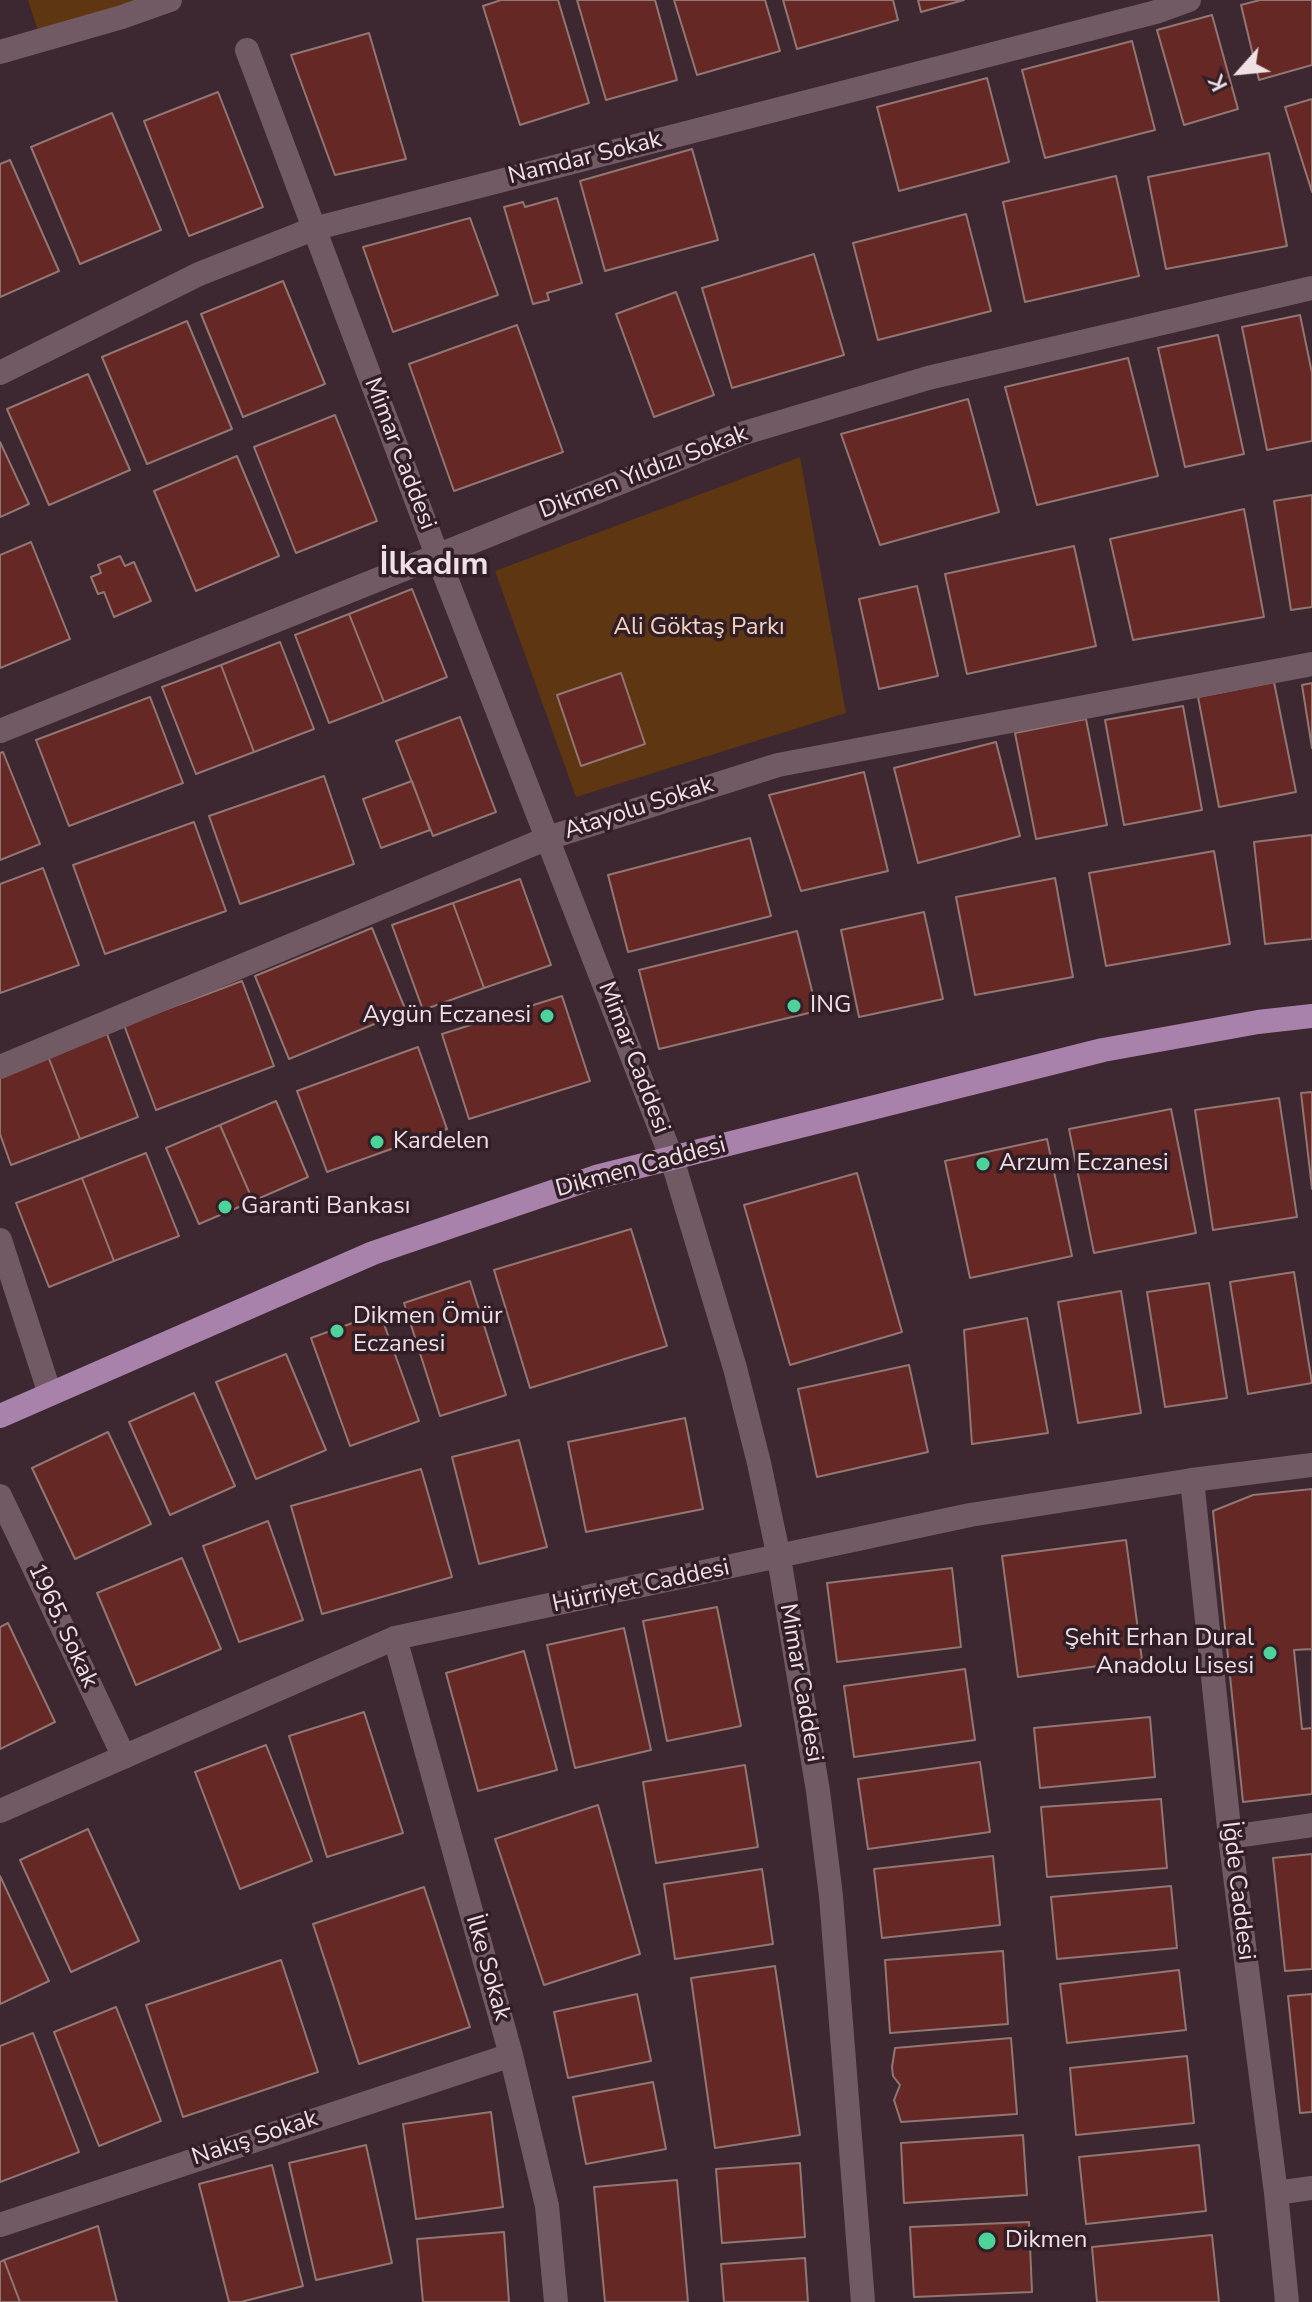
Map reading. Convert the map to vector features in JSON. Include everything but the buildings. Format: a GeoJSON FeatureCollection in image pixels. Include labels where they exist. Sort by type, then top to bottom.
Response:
{"type":"FeatureCollection","features":[{"type":"Feature","properties":{"kind":"main road","name":"Dikmen Caddesi"},"geometry":{"type":"LineString","coordinates":[[0,1416],[373,1253],[596,1177],[1103,1050],[1258,1022],[1312,1016]]}},
{"type":"Feature","properties":{"kind":"street"},"geometry":{"type":"LineString","coordinates":[[0,52],[170,0]]}},
{"type":"Feature","properties":{"kind":"street","name":"Namdar Sokak"},"geometry":{"type":"LineString","coordinates":[[0,373],[199,274],[313,229],[1154,6],[1189,0]]}},
{"type":"Feature","properties":{"kind":"street","name":"Mimar Caddesi"},"geometry":{"type":"LineString","coordinates":[[247,50],[437,555],[672,1159],[735,1368],[779,1558],[818,1791],[831,1896],[863,2302]]}},
{"type":"Feature","properties":{"kind":"street","name":"Dikmen Yıldızı Sokak"},"geometry":{"type":"LineString","coordinates":[[0,731],[756,429],[928,378],[1312,288]]}},
{"type":"Feature","properties":{"kind":"street","name":"Atayolu Sokak"},"geometry":{"type":"LineString","coordinates":[[0,1067],[548,838],[778,765],[1312,664]]}},
{"type":"Feature","properties":{"kind":"street"},"geometry":{"type":"LineString","coordinates":[[0,1240],[50,1394]]}},
{"type":"Feature","properties":{"kind":"street","name":"Hürriyet Caddesi"},"geometry":{"type":"LineString","coordinates":[[0,1811],[395,1638],[970,1515],[1192,1480],[1312,1465]]}},
{"type":"Feature","properties":{"kind":"street","name":"İğde Caddesi"},"geometry":{"type":"LineString","coordinates":[[1192,1480],[1230,1837],[1287,2302]]}},
{"type":"Feature","properties":{"kind":"street","name":"1965. Sokak"},"geometry":{"type":"LineString","coordinates":[[0,1496],[124,1757]]}},
{"type":"Feature","properties":{"kind":"street","name":"İlke Sokak"},"geometry":{"type":"LineString","coordinates":[[395,1638],[511,2055],[547,2206],[556,2302]]}},
{"type":"Feature","properties":{"kind":"street"},"geometry":{"type":"LineString","coordinates":[[1230,1837],[1312,1825]]}},
{"type":"Feature","properties":{"kind":"street","name":"Nakış Sokak"},"geometry":{"type":"LineString","coordinates":[[0,2225],[511,2055]]}},
{"type":"Feature","properties":{"kind":"street"},"geometry":{"type":"LineString","coordinates":[[1276,2193],[1312,2188]]}},
{"type":"Feature","properties":{"kind":"green space"},"geometry":{"type":"Polygon","coordinates":[[[28,0],[170,0],[41,40],[28,0]]]}},
{"type":"Feature","properties":{"kind":"green space","name":"Ali Göktaş Parkı"},"geometry":{"type":"Polygon","coordinates":[[[800,457],[846,713],[576,797],[495,571],[800,457]]]}},
{"type":"Feature","properties":{"kind":"place","name":"ING"},"geometry":{"type":"Point","coordinates":[794,1006]}},
{"type":"Feature","properties":{"kind":"place","name":"Aygün Eczanesi"},"geometry":{"type":"Point","coordinates":[547,1016]}},
{"type":"Feature","properties":{"kind":"place","name":"Kardelen"},"geometry":{"type":"Point","coordinates":[377,1142]}},
{"type":"Feature","properties":{"kind":"place","name":"Arzum Eczanesi"},"geometry":{"type":"Point","coordinates":[983,1164]}},
{"type":"Feature","properties":{"kind":"place","name":"Garanti Bankası"},"geometry":{"type":"Point","coordinates":[225,1207]}},
{"type":"Feature","properties":{"kind":"place","name":"Dikmen Ömür Eczanesi"},"geometry":{"type":"Point","coordinates":[337,1331]}},
{"type":"Feature","properties":{"kind":"place","name":"Şehit Erhan Dural Anadolu Lisesi"},"geometry":{"type":"Point","coordinates":[1270,1653]}},
{"type":"Feature","properties":{"kind":"place","name":"Dikmen"},"geometry":{"type":"Point","coordinates":[987,2241]}},
{"type":"Feature","properties":{"kind":"district","name":"İlkadım"},"geometry":{"type":"Point","coordinates":[434,566]}}]}
